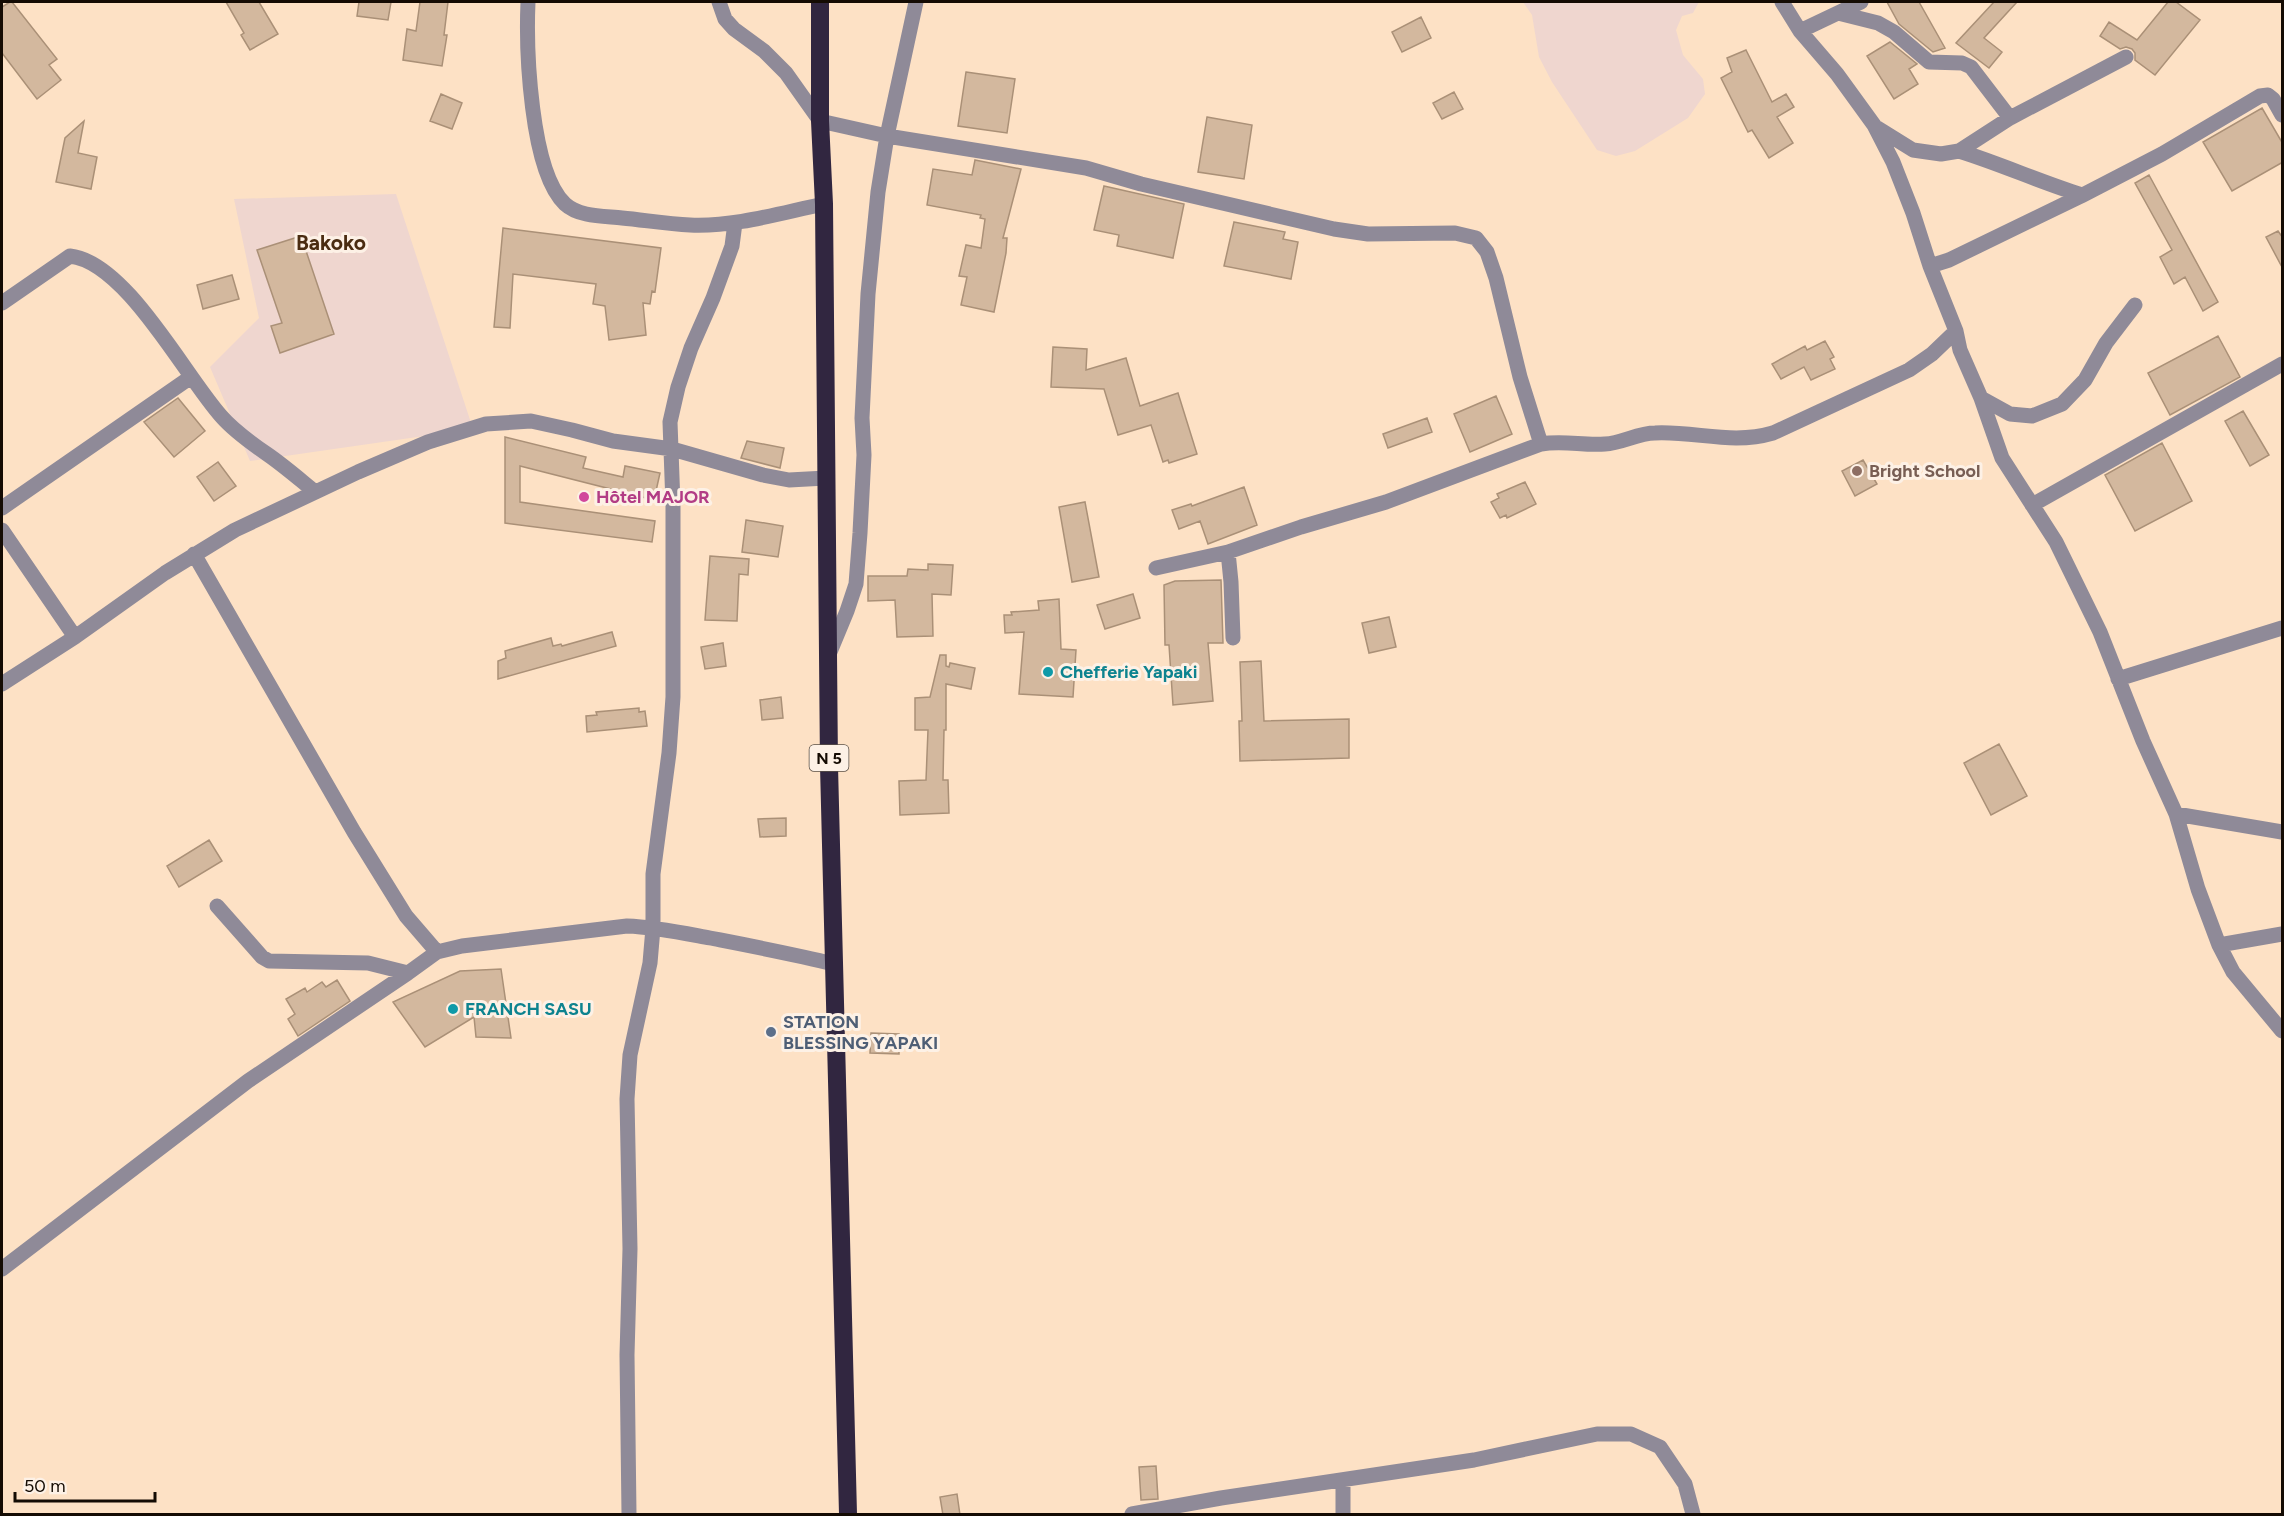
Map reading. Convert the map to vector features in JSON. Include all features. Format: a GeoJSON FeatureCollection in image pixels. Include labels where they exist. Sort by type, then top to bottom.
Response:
{"type":"FeatureCollection","features":[{"type":"Feature","properties":{"kind":"highway","name":"N 5"},"geometry":{"type":"LineString","coordinates":[[820,2],[828,655],[848,1515]]}},
{"type":"Feature","properties":{"kind":"street"},"geometry":{"type":"LineString","coordinates":[[528,2],[527,36],[536,128],[553,188],[566,205],[589,215],[690,225],[735,223],[824,204]]}},
{"type":"Feature","properties":{"kind":"street"},"geometry":{"type":"LineString","coordinates":[[719,2],[725,19],[734,29],[764,51],[786,73],[820,121],[887,136],[1086,168],[1141,184],[1334,229],[1368,234],[1455,233],[1476,238],[1487,252],[1496,278],[1520,378],[1541,444]]}},
{"type":"Feature","properties":{"kind":"street"},"geometry":{"type":"LineString","coordinates":[[828,655],[856,584],[864,455],[862,418],[868,294],[878,192],[887,136],[916,2]]}},
{"type":"Feature","properties":{"kind":"street"},"geometry":{"type":"LineString","coordinates":[[1782,2],[1800,31],[1837,74],[1874,125],[1913,213],[1930,266],[1956,331],[1960,350],[1981,398],[2002,458],[2056,542],[2100,632],[2143,741],[2176,814],[2198,889],[2219,945],[2234,972],[2283,1031]]}},
{"type":"Feature","properties":{"kind":"street"},"geometry":{"type":"LineString","coordinates":[[1800,31],[1861,2]]}},
{"type":"Feature","properties":{"kind":"street"},"geometry":{"type":"LineString","coordinates":[[1838,13],[1878,23],[1894,32],[1929,62],[1962,63],[1971,67],[2010,118]]}},
{"type":"Feature","properties":{"kind":"street"},"geometry":{"type":"LineString","coordinates":[[1874,125],[1912,150],[1941,154],[1959,151],[2010,118],[2126,57]]}},
{"type":"Feature","properties":{"kind":"street"},"geometry":{"type":"LineString","coordinates":[[1930,266],[1948,260],[2162,154],[2260,96],[2268,95],[2273,99],[2283,115]]}},
{"type":"Feature","properties":{"kind":"street"},"geometry":{"type":"LineString","coordinates":[[1959,151],[2082,195]]}},
{"type":"Feature","properties":{"kind":"street"},"geometry":{"type":"LineString","coordinates":[[629,1515],[627,1355],[630,1249],[627,1099],[630,1055],[650,963],[653,928],[653,874],[669,753],[673,697],[670,422],[690,348],[713,298],[732,246],[735,223]]}},
{"type":"Feature","properties":{"kind":"street"},"geometry":{"type":"LineString","coordinates":[[2,303],[70,256],[79,257],[95,265],[130,294],[160,331],[222,417],[251,443],[283,465],[314,491]]}},
{"type":"Feature","properties":{"kind":"street"},"geometry":{"type":"LineString","coordinates":[[1981,398],[2010,414],[2032,416],[2062,404],[2085,380],[2106,343],[2135,305]]}},
{"type":"Feature","properties":{"kind":"street"},"geometry":{"type":"LineString","coordinates":[[1156,568],[1228,552],[1301,527],[1386,502],[1541,444],[1560,441],[1606,444],[1652,433],[1689,434],[1718,439],[1755,439],[1784,429],[1909,370],[1932,354],[1956,331]]}},
{"type":"Feature","properties":{"kind":"street"},"geometry":{"type":"LineString","coordinates":[[2032,505],[2283,364]]}},
{"type":"Feature","properties":{"kind":"street"},"geometry":{"type":"LineString","coordinates":[[2,508],[191,377]]}},
{"type":"Feature","properties":{"kind":"street"},"geometry":{"type":"LineString","coordinates":[[2,684],[75,637],[194,554],[235,530],[314,491],[428,442],[486,424],[531,421],[572,429],[614,441],[672,449],[763,475],[789,480],[826,478]]}},
{"type":"Feature","properties":{"kind":"street"},"geometry":{"type":"LineString","coordinates":[[2,530],[75,637]]}},
{"type":"Feature","properties":{"kind":"street"},"geometry":{"type":"LineString","coordinates":[[1228,552],[1232,582],[1233,638]]}},
{"type":"Feature","properties":{"kind":"street"},"geometry":{"type":"LineString","coordinates":[[194,554],[354,832],[406,916],[437,952]]}},
{"type":"Feature","properties":{"kind":"street"},"geometry":{"type":"LineString","coordinates":[[2118,679],[2283,628]]}},
{"type":"Feature","properties":{"kind":"street"},"geometry":{"type":"LineString","coordinates":[[2176,814],[2283,832]]}},
{"type":"Feature","properties":{"kind":"street"},"geometry":{"type":"LineString","coordinates":[[217,906],[262,957],[269,961],[368,963],[408,972]]}},
{"type":"Feature","properties":{"kind":"street"},"geometry":{"type":"LineString","coordinates":[[2,1269],[248,1081],[437,952],[462,946],[627,926],[653,928],[783,952],[834,964]]}},
{"type":"Feature","properties":{"kind":"street"},"geometry":{"type":"LineString","coordinates":[[2219,945],[2283,934]]}},
{"type":"Feature","properties":{"kind":"street"},"geometry":{"type":"LineString","coordinates":[[1142,1514],[1221,1498],[1474,1460],[1597,1434],[1631,1434],[1660,1447],[1685,1484],[1693,1515]]}},
{"type":"Feature","properties":{"kind":"street"},"geometry":{"type":"LineString","coordinates":[[1343,1481],[1343,1515]]}},
{"type":"Feature","properties":{"kind":"shaded area"},"geometry":{"type":"Polygon","coordinates":[[[1523,2],[1699,2],[1693,13],[1682,16],[1676,30],[1683,55],[1703,79],[1705,94],[1688,118],[1635,151],[1616,156],[1597,150],[1552,82],[1539,57],[1532,15],[1523,2]]]}},
{"type":"Feature","properties":{"kind":"shaded area"},"geometry":{"type":"Polygon","coordinates":[[[396,194],[473,429],[250,461],[210,367],[259,318],[234,199],[396,194]]]}},
{"type":"Feature","properties":{"kind":"building"},"geometry":{"type":"Polygon","coordinates":[[[10,2],[57,59],[49,65],[61,80],[37,99],[2,53],[2,7],[10,2]]]}},
{"type":"Feature","properties":{"kind":"building"},"geometry":{"type":"Polygon","coordinates":[[[226,2],[259,2],[278,34],[250,50],[241,35],[244,33],[226,2]]]}},
{"type":"Feature","properties":{"kind":"building"},"geometry":{"type":"Polygon","coordinates":[[[359,2],[391,2],[388,20],[357,16],[359,2]]]}},
{"type":"Feature","properties":{"kind":"building"},"geometry":{"type":"Polygon","coordinates":[[[420,2],[448,2],[444,35],[447,35],[442,66],[403,60],[407,29],[416,31],[420,2]]]}},
{"type":"Feature","properties":{"kind":"building"},"geometry":{"type":"Polygon","coordinates":[[[1887,2],[1919,2],[1945,48],[1933,52],[1899,24],[1887,2]]]}},
{"type":"Feature","properties":{"kind":"building"},"geometry":{"type":"Polygon","coordinates":[[[1994,2],[2017,2],[1984,38],[2002,52],[1989,68],[1956,43],[1994,2]]]}},
{"type":"Feature","properties":{"kind":"building"},"geometry":{"type":"Polygon","coordinates":[[[2168,2],[2176,2],[2200,20],[2155,75],[2135,60],[2135,53],[2132,49],[2126,47],[2120,49],[2100,36],[2109,22],[2137,40],[2168,2]]]}},
{"type":"Feature","properties":{"kind":"building"},"geometry":{"type":"Polygon","coordinates":[[[1421,17],[1431,38],[1402,52],[1392,32],[1421,17]]]}},
{"type":"Feature","properties":{"kind":"building"},"geometry":{"type":"Polygon","coordinates":[[[1890,42],[1917,64],[1909,69],[1918,84],[1894,99],[1867,56],[1890,42]]]}},
{"type":"Feature","properties":{"kind":"building"},"geometry":{"type":"Polygon","coordinates":[[[1746,50],[1772,102],[1786,94],[1794,107],[1777,117],[1793,143],[1769,158],[1752,130],[1748,132],[1721,78],[1732,72],[1727,58],[1746,50]]]}},
{"type":"Feature","properties":{"kind":"building"},"geometry":{"type":"Polygon","coordinates":[[[966,72],[1015,79],[1007,133],[958,126],[966,72]]]}},
{"type":"Feature","properties":{"kind":"building"},"geometry":{"type":"Polygon","coordinates":[[[1454,92],[1463,109],[1442,119],[1433,103],[1454,92]]]}},
{"type":"Feature","properties":{"kind":"building"},"geometry":{"type":"Polygon","coordinates":[[[441,94],[462,103],[452,129],[430,121],[441,94]]]}},
{"type":"Feature","properties":{"kind":"building"},"geometry":{"type":"Polygon","coordinates":[[[2262,108],[2283,144],[2283,162],[2232,191],[2203,142],[2262,108]]]}},
{"type":"Feature","properties":{"kind":"building"},"geometry":{"type":"Polygon","coordinates":[[[1207,117],[1252,125],[1244,179],[1198,172],[1207,117]]]}},
{"type":"Feature","properties":{"kind":"building"},"geometry":{"type":"Polygon","coordinates":[[[84,121],[78,153],[97,157],[91,189],[56,182],[65,138],[84,121]]]}},
{"type":"Feature","properties":{"kind":"building"},"geometry":{"type":"Polygon","coordinates":[[[975,160],[1021,169],[1003,238],[1007,238],[1006,253],[994,312],[961,305],[967,277],[959,276],[966,245],[981,248],[985,219],[980,218],[981,215],[927,205],[933,169],[972,175],[975,160]]]}},
{"type":"Feature","properties":{"kind":"building"},"geometry":{"type":"Polygon","coordinates":[[[2149,175],[2218,302],[2203,311],[2185,277],[2174,284],[2160,257],[2172,250],[2135,183],[2149,175]]]}},
{"type":"Feature","properties":{"kind":"building"},"geometry":{"type":"Polygon","coordinates":[[[1104,186],[1184,204],[1173,258],[1117,246],[1119,235],[1094,230],[1104,186]]]}},
{"type":"Feature","properties":{"kind":"building"},"geometry":{"type":"Polygon","coordinates":[[[1234,222],[1285,232],[1283,239],[1298,242],[1291,279],[1224,266],[1234,222]]]}},
{"type":"Feature","properties":{"kind":"building"},"geometry":{"type":"Polygon","coordinates":[[[503,228],[661,248],[655,292],[652,291],[650,304],[643,303],[646,335],[609,340],[605,306],[593,304],[596,284],[513,274],[510,328],[494,327],[503,228]]]}},
{"type":"Feature","properties":{"kind":"building"},"geometry":{"type":"Polygon","coordinates":[[[2278,231],[2283,238],[2283,269],[2266,237],[2278,231]]]}},
{"type":"Feature","properties":{"kind":"building"},"geometry":{"type":"Polygon","coordinates":[[[301,236],[334,334],[280,353],[271,326],[282,323],[257,250],[301,236]]]}},
{"type":"Feature","properties":{"kind":"building"},"geometry":{"type":"Polygon","coordinates":[[[232,275],[239,299],[203,309],[197,285],[232,275]]]}},
{"type":"Feature","properties":{"kind":"building"},"geometry":{"type":"Polygon","coordinates":[[[2218,336],[2240,377],[2170,415],[2148,373],[2218,336]]]}},
{"type":"Feature","properties":{"kind":"building"},"geometry":{"type":"Polygon","coordinates":[[[1825,341],[1834,357],[1830,359],[1835,369],[1811,380],[1804,367],[1781,379],[1772,364],[1805,346],[1807,350],[1825,341]]]}},
{"type":"Feature","properties":{"kind":"building"},"geometry":{"type":"Polygon","coordinates":[[[1053,347],[1087,349],[1086,370],[1126,358],[1140,406],[1178,393],[1197,454],[1169,463],[1168,460],[1163,462],[1151,425],[1118,435],[1104,389],[1051,387],[1053,347]]]}},
{"type":"Feature","properties":{"kind":"building"},"geometry":{"type":"Polygon","coordinates":[[[1496,396],[1512,434],[1470,452],[1454,414],[1496,396]]]}},
{"type":"Feature","properties":{"kind":"building"},"geometry":{"type":"Polygon","coordinates":[[[178,398],[205,431],[174,457],[144,422],[178,398]]]}},
{"type":"Feature","properties":{"kind":"building"},"geometry":{"type":"Polygon","coordinates":[[[2243,411],[2269,455],[2250,466],[2225,421],[2243,411]]]}},
{"type":"Feature","properties":{"kind":"building"},"geometry":{"type":"Polygon","coordinates":[[[1427,418],[1432,432],[1388,448],[1383,434],[1427,418]]]}},
{"type":"Feature","properties":{"kind":"building"},"geometry":{"type":"Polygon","coordinates":[[[505,437],[586,457],[583,468],[623,477],[625,466],[660,473],[654,500],[520,466],[520,502],[655,521],[652,542],[505,523],[505,437]]]}},
{"type":"Feature","properties":{"kind":"building"},"geometry":{"type":"Polygon","coordinates":[[[747,441],[784,448],[780,468],[741,458],[747,441]]]}},
{"type":"Feature","properties":{"kind":"building"},"geometry":{"type":"Polygon","coordinates":[[[2162,443],[2192,501],[2135,531],[2105,475],[2162,443]]]}},
{"type":"Feature","properties":{"kind":"building"},"geometry":{"type":"Polygon","coordinates":[[[1863,460],[1877,484],[1855,496],[1842,471],[1863,460]]]}},
{"type":"Feature","properties":{"kind":"building"},"geometry":{"type":"Polygon","coordinates":[[[218,462],[236,486],[214,501],[197,477],[218,462]]]}},
{"type":"Feature","properties":{"kind":"building"},"geometry":{"type":"Polygon","coordinates":[[[1525,482],[1536,504],[1507,518],[1506,515],[1500,518],[1491,502],[1499,498],[1497,494],[1525,482]]]}},
{"type":"Feature","properties":{"kind":"building"},"geometry":{"type":"Polygon","coordinates":[[[1244,487],[1257,525],[1208,544],[1200,521],[1179,529],[1172,510],[1191,504],[1192,506],[1244,487]]]}},
{"type":"Feature","properties":{"kind":"building"},"geometry":{"type":"Polygon","coordinates":[[[1085,502],[1099,577],[1072,582],[1059,507],[1085,502]]]}},
{"type":"Feature","properties":{"kind":"building"},"geometry":{"type":"Polygon","coordinates":[[[746,520],[783,526],[778,557],[742,552],[746,520]]]}},
{"type":"Feature","properties":{"kind":"building"},"geometry":{"type":"Polygon","coordinates":[[[710,556],[749,559],[748,575],[739,574],[737,621],[705,620],[710,556]]]}},
{"type":"Feature","properties":{"kind":"building"},"geometry":{"type":"Polygon","coordinates":[[[928,564],[953,565],[951,595],[932,594],[933,636],[897,637],[895,600],[868,601],[868,576],[907,576],[908,569],[928,570],[928,564]]]}},
{"type":"Feature","properties":{"kind":"building"},"geometry":{"type":"Polygon","coordinates":[[[1221,580],[1223,643],[1208,643],[1213,701],[1173,705],[1169,645],[1165,645],[1164,585],[1175,581],[1221,580]]]}},
{"type":"Feature","properties":{"kind":"building"},"geometry":{"type":"Polygon","coordinates":[[[1133,594],[1140,618],[1105,629],[1097,605],[1133,594]]]}},
{"type":"Feature","properties":{"kind":"building"},"geometry":{"type":"Polygon","coordinates":[[[1059,599],[1061,649],[1076,650],[1073,697],[1019,694],[1024,632],[1005,633],[1004,615],[1012,615],[1011,612],[1039,610],[1038,601],[1059,599]]]}},
{"type":"Feature","properties":{"kind":"building"},"geometry":{"type":"Polygon","coordinates":[[[1389,617],[1396,647],[1369,653],[1362,623],[1389,617]]]}},
{"type":"Feature","properties":{"kind":"building"},"geometry":{"type":"Polygon","coordinates":[[[612,632],[616,646],[498,679],[498,661],[506,658],[505,651],[551,638],[553,646],[561,644],[562,646],[612,632]]]}},
{"type":"Feature","properties":{"kind":"building"},"geometry":{"type":"Polygon","coordinates":[[[723,643],[726,666],[705,669],[701,647],[723,643]]]}},
{"type":"Feature","properties":{"kind":"building"},"geometry":{"type":"Polygon","coordinates":[[[940,655],[946,655],[946,666],[949,667],[950,663],[975,668],[971,689],[946,684],[943,780],[948,780],[949,813],[900,815],[899,781],[926,780],[928,730],[915,730],[915,698],[930,697],[940,655]]]}},
{"type":"Feature","properties":{"kind":"building"},"geometry":{"type":"Polygon","coordinates":[[[1261,661],[1264,721],[1349,719],[1349,758],[1240,761],[1239,721],[1242,721],[1240,662],[1261,661]]]}},
{"type":"Feature","properties":{"kind":"building"},"geometry":{"type":"Polygon","coordinates":[[[781,697],[783,718],[762,720],[760,700],[781,697]]]}},
{"type":"Feature","properties":{"kind":"building"},"geometry":{"type":"Polygon","coordinates":[[[639,708],[639,712],[645,711],[647,726],[587,732],[586,716],[597,715],[596,712],[639,708]]]}},
{"type":"Feature","properties":{"kind":"building"},"geometry":{"type":"Polygon","coordinates":[[[1999,744],[2027,796],[1991,815],[1964,763],[1999,744]]]}},
{"type":"Feature","properties":{"kind":"building"},"geometry":{"type":"Polygon","coordinates":[[[786,818],[786,836],[760,837],[758,819],[786,818]]]}},
{"type":"Feature","properties":{"kind":"building"},"geometry":{"type":"Polygon","coordinates":[[[209,840],[222,861],[179,887],[167,866],[209,840]]]}},
{"type":"Feature","properties":{"kind":"building","name":"FRANCH SASU"},"geometry":{"type":"Polygon","coordinates":[[[501,969],[511,1038],[476,1037],[474,1017],[425,1047],[393,1002],[460,971],[501,969]]]}},
{"type":"Feature","properties":{"kind":"building"},"geometry":{"type":"Polygon","coordinates":[[[337,980],[350,1001],[298,1036],[288,1019],[295,1014],[286,999],[305,988],[307,992],[322,982],[326,987],[337,980]]]}},
{"type":"Feature","properties":{"kind":"building"},"geometry":{"type":"Polygon","coordinates":[[[871,1033],[899,1034],[899,1054],[870,1053],[871,1033]]]}},
{"type":"Feature","properties":{"kind":"building"},"geometry":{"type":"Polygon","coordinates":[[[1156,1466],[1158,1499],[1141,1500],[1139,1467],[1156,1466]]]}},
{"type":"Feature","properties":{"kind":"building"},"geometry":{"type":"Polygon","coordinates":[[[957,1494],[960,1515],[943,1515],[940,1497],[957,1494]]]}},
{"type":"Feature","properties":{"kind":"place","name":"Bright School"},"geometry":{"type":"Point","coordinates":[1857,471]}},
{"type":"Feature","properties":{"kind":"place","name":"Hôtel MAJOR"},"geometry":{"type":"Point","coordinates":[584,497]}},
{"type":"Feature","properties":{"kind":"place","name":"Chefferie Yapaki"},"geometry":{"type":"Point","coordinates":[1048,672]}},
{"type":"Feature","properties":{"kind":"place","name":"FRANCH SASU"},"geometry":{"type":"Point","coordinates":[453,1009]}},
{"type":"Feature","properties":{"kind":"place","name":"STATION BLESSING YAPAKI"},"geometry":{"type":"Point","coordinates":[771,1032]}},
{"type":"Feature","properties":{"kind":"district","name":"Bakoko"},"geometry":{"type":"Point","coordinates":[331,242]}}]}
